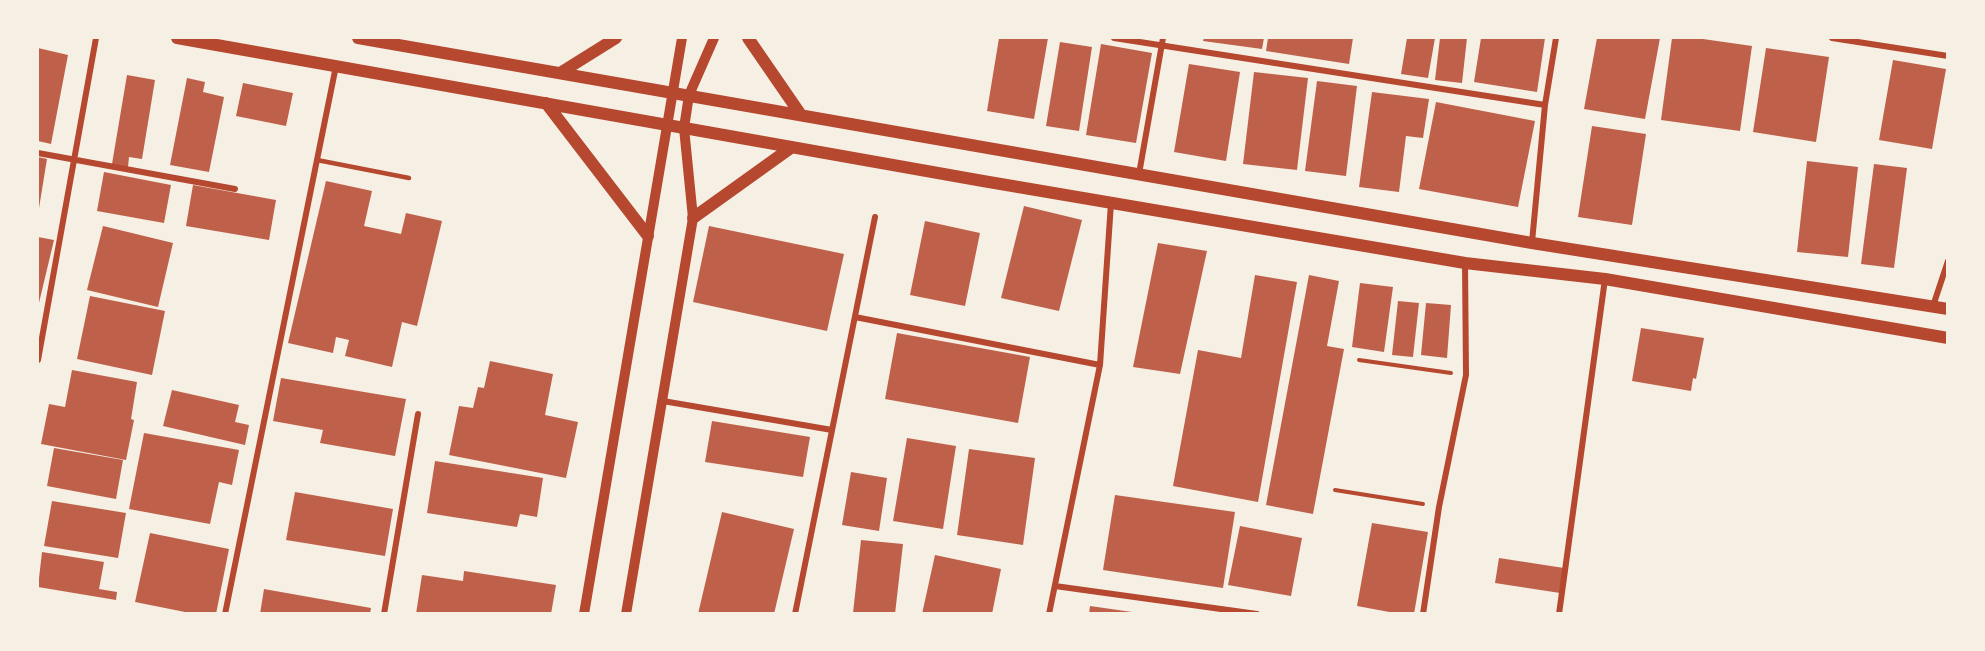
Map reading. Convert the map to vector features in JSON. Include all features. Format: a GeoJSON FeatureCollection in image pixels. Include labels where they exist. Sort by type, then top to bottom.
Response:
{"type":"FeatureCollection","features":[{"type":"Feature","properties":{"kind":"main road"},"geometry":{"type":"LineString","coordinates":[[177,38],[1465,263],[1605,279],[1947,338]]}},
{"type":"Feature","properties":{"kind":"main road"},"geometry":{"type":"LineString","coordinates":[[358,38],[1532,243],[1947,309]]}},
{"type":"Feature","properties":{"kind":"main road"},"geometry":{"type":"LineString","coordinates":[[560,73],[616,38]]}},
{"type":"Feature","properties":{"kind":"main road"},"geometry":{"type":"LineString","coordinates":[[748,38],[801,115]]}},
{"type":"Feature","properties":{"kind":"main road"},"geometry":{"type":"LineString","coordinates":[[546,103],[648,236]]}},
{"type":"Feature","properties":{"kind":"main road"},"geometry":{"type":"LineString","coordinates":[[693,218],[792,147]]}},
{"type":"Feature","properties":{"kind":"street"},"geometry":{"type":"LineString","coordinates":[[38,360],[96,38]]}},
{"type":"Feature","properties":{"kind":"street"},"geometry":{"type":"LineString","coordinates":[[584,614],[682,38]]}},
{"type":"Feature","properties":{"kind":"street"},"geometry":{"type":"LineString","coordinates":[[626,614],[693,218],[684,128],[689,95],[714,38]]}},
{"type":"Feature","properties":{"kind":"street"},"geometry":{"type":"LineString","coordinates":[[1114,38],[1545,105]]}},
{"type":"Feature","properties":{"kind":"street"},"geometry":{"type":"LineString","coordinates":[[1139,174],[1163,38]]}},
{"type":"Feature","properties":{"kind":"street"},"geometry":{"type":"LineString","coordinates":[[1532,243],[1545,105],[1556,38]]}},
{"type":"Feature","properties":{"kind":"street"},"geometry":{"type":"LineString","coordinates":[[1832,38],[1947,56]]}},
{"type":"Feature","properties":{"kind":"street"},"geometry":{"type":"LineString","coordinates":[[225,614],[336,66]]}},
{"type":"Feature","properties":{"kind":"street"},"geometry":{"type":"LineString","coordinates":[[38,153],[235,189]]}},
{"type":"Feature","properties":{"kind":"street"},"geometry":{"type":"LineString","coordinates":[[1049,614],[1100,365],[1111,202]]}},
{"type":"Feature","properties":{"kind":"street"},"geometry":{"type":"LineString","coordinates":[[795,614],[875,217]]}},
{"type":"Feature","properties":{"kind":"street"},"geometry":{"type":"LineString","coordinates":[[1933,306],[1947,261]]}},
{"type":"Feature","properties":{"kind":"street"},"geometry":{"type":"LineString","coordinates":[[1424,614],[1438,507],[1466,375],[1465,263]]}},
{"type":"Feature","properties":{"kind":"street"},"geometry":{"type":"LineString","coordinates":[[1559,614],[1605,279]]}},
{"type":"Feature","properties":{"kind":"street"},"geometry":{"type":"LineString","coordinates":[[855,317],[1100,365]]}},
{"type":"Feature","properties":{"kind":"street"},"geometry":{"type":"LineString","coordinates":[[663,401],[832,430]]}},
{"type":"Feature","properties":{"kind":"street"},"geometry":{"type":"LineString","coordinates":[[384,614],[418,414]]}},
{"type":"Feature","properties":{"kind":"street"},"geometry":{"type":"LineString","coordinates":[[1055,586],[1257,614]]}},
{"type":"Feature","properties":{"kind":"lane"},"geometry":{"type":"LineString","coordinates":[[317,160],[408,177]]}},
{"type":"Feature","properties":{"kind":"path"},"geometry":{"type":"LineString","coordinates":[[1359,360],[1466,375]]}},
{"type":"Feature","properties":{"kind":"path"},"geometry":{"type":"LineString","coordinates":[[1335,490],[1438,507]]}},
{"type":"Feature","properties":{"kind":"building"},"geometry":{"type":"Polygon","coordinates":[[[999,38],[1048,38],[1034,119],[987,111],[999,38]]]}},
{"type":"Feature","properties":{"kind":"building"},"geometry":{"type":"Polygon","coordinates":[[[1204,38],[1264,38],[1262,49],[1203,41],[1204,38]]]}},
{"type":"Feature","properties":{"kind":"building"},"geometry":{"type":"Polygon","coordinates":[[[1268,38],[1353,38],[1349,64],[1266,51],[1268,38]]]}},
{"type":"Feature","properties":{"kind":"building"},"geometry":{"type":"Polygon","coordinates":[[[1407,38],[1435,38],[1428,78],[1401,74],[1407,38]]]}},
{"type":"Feature","properties":{"kind":"building"},"geometry":{"type":"Polygon","coordinates":[[[1440,38],[1467,38],[1462,83],[1435,80],[1440,38]]]}},
{"type":"Feature","properties":{"kind":"building"},"geometry":{"type":"Polygon","coordinates":[[[1481,38],[1545,38],[1537,92],[1474,82],[1481,38]]]}},
{"type":"Feature","properties":{"kind":"building"},"geometry":{"type":"Polygon","coordinates":[[[1597,38],[1660,38],[1645,119],[1584,109],[1597,38]]]}},
{"type":"Feature","properties":{"kind":"building"},"geometry":{"type":"Polygon","coordinates":[[[1672,38],[1696,38],[1752,46],[1740,131],[1661,120],[1672,38]]]}},
{"type":"Feature","properties":{"kind":"building"},"geometry":{"type":"Polygon","coordinates":[[[1060,42],[1092,47],[1079,131],[1046,126],[1060,42]]]}},
{"type":"Feature","properties":{"kind":"building"},"geometry":{"type":"Polygon","coordinates":[[[1101,44],[1152,53],[1136,143],[1086,135],[1101,44]]]}},
{"type":"Feature","properties":{"kind":"building"},"geometry":{"type":"Polygon","coordinates":[[[38,48],[68,55],[51,144],[38,141],[38,48]]]}},
{"type":"Feature","properties":{"kind":"building"},"geometry":{"type":"Polygon","coordinates":[[[1766,48],[1829,57],[1816,142],[1753,132],[1766,48]]]}},
{"type":"Feature","properties":{"kind":"building"},"geometry":{"type":"Polygon","coordinates":[[[1893,60],[1946,69],[1932,149],[1879,140],[1893,60]]]}},
{"type":"Feature","properties":{"kind":"building"},"geometry":{"type":"Polygon","coordinates":[[[1189,64],[1240,72],[1226,161],[1174,152],[1189,64]]]}},
{"type":"Feature","properties":{"kind":"building"},"geometry":{"type":"Polygon","coordinates":[[[1254,72],[1308,78],[1297,170],[1243,164],[1254,72]]]}},
{"type":"Feature","properties":{"kind":"building"},"geometry":{"type":"Polygon","coordinates":[[[127,75],[155,80],[142,159],[129,157],[128,167],[112,164],[127,75]]]}},
{"type":"Feature","properties":{"kind":"building"},"geometry":{"type":"Polygon","coordinates":[[[187,78],[205,82],[203,92],[224,97],[209,172],[170,165],[187,78]]]}},
{"type":"Feature","properties":{"kind":"building"},"geometry":{"type":"Polygon","coordinates":[[[1317,81],[1357,86],[1346,176],[1305,171],[1317,81]]]}},
{"type":"Feature","properties":{"kind":"building"},"geometry":{"type":"Polygon","coordinates":[[[243,83],[293,93],[286,126],[236,116],[243,83]]]}},
{"type":"Feature","properties":{"kind":"building"},"geometry":{"type":"Polygon","coordinates":[[[1372,92],[1429,99],[1423,138],[1406,136],[1399,192],[1359,187],[1372,92]]]}},
{"type":"Feature","properties":{"kind":"building"},"geometry":{"type":"Polygon","coordinates":[[[1436,102],[1535,121],[1518,207],[1419,189],[1436,102]]]}},
{"type":"Feature","properties":{"kind":"building"},"geometry":{"type":"Polygon","coordinates":[[[1592,126],[1646,134],[1632,225],[1578,217],[1592,126]]]}},
{"type":"Feature","properties":{"kind":"building"},"geometry":{"type":"Polygon","coordinates":[[[38,157],[47,159],[39,208],[38,208],[38,157]]]}},
{"type":"Feature","properties":{"kind":"building"},"geometry":{"type":"Polygon","coordinates":[[[1807,161],[1858,167],[1848,257],[1797,252],[1807,161]]]}},
{"type":"Feature","properties":{"kind":"building"},"geometry":{"type":"Polygon","coordinates":[[[1874,164],[1907,168],[1894,268],[1861,264],[1874,164]]]}},
{"type":"Feature","properties":{"kind":"building"},"geometry":{"type":"Polygon","coordinates":[[[104,172],[171,185],[164,223],[97,211],[104,172]]]}},
{"type":"Feature","properties":{"kind":"building"},"geometry":{"type":"Polygon","coordinates":[[[326,181],[372,191],[364,226],[401,234],[406,213],[442,221],[417,326],[402,322],[392,367],[345,356],[349,340],[336,337],[333,353],[288,343],[326,181]]]}},
{"type":"Feature","properties":{"kind":"building"},"geometry":{"type":"Polygon","coordinates":[[[193,185],[276,200],[269,240],[186,226],[193,185]]]}},
{"type":"Feature","properties":{"kind":"building"},"geometry":{"type":"Polygon","coordinates":[[[1024,206],[1082,220],[1059,311],[1001,298],[1024,206]]]}},
{"type":"Feature","properties":{"kind":"building"},"geometry":{"type":"Polygon","coordinates":[[[925,221],[980,233],[965,306],[910,295],[925,221]]]}},
{"type":"Feature","properties":{"kind":"building"},"geometry":{"type":"Polygon","coordinates":[[[103,226],[173,243],[158,307],[87,290],[103,226]]]}},
{"type":"Feature","properties":{"kind":"building"},"geometry":{"type":"Polygon","coordinates":[[[709,226],[844,254],[827,331],[693,302],[709,226]]]}},
{"type":"Feature","properties":{"kind":"building"},"geometry":{"type":"Polygon","coordinates":[[[38,237],[54,240],[38,307],[38,237]]]}},
{"type":"Feature","properties":{"kind":"building"},"geometry":{"type":"Polygon","coordinates":[[[1158,243],[1207,251],[1180,374],[1133,367],[1158,243]]]}},
{"type":"Feature","properties":{"kind":"building"},"geometry":{"type":"Polygon","coordinates":[[[1255,275],[1297,282],[1258,502],[1173,486],[1198,350],[1241,358],[1255,275]]]}},
{"type":"Feature","properties":{"kind":"building"},"geometry":{"type":"Polygon","coordinates":[[[1309,275],[1339,281],[1327,346],[1344,349],[1313,514],[1266,505],[1309,275]]]}},
{"type":"Feature","properties":{"kind":"building"},"geometry":{"type":"Polygon","coordinates":[[[1360,283],[1393,287],[1384,352],[1352,347],[1360,283]]]}},
{"type":"Feature","properties":{"kind":"building"},"geometry":{"type":"Polygon","coordinates":[[[90,296],[165,311],[152,375],[77,359],[90,296]]]}},
{"type":"Feature","properties":{"kind":"building"},"geometry":{"type":"Polygon","coordinates":[[[1398,301],[1419,303],[1413,357],[1392,355],[1398,301]]]}},
{"type":"Feature","properties":{"kind":"building"},"geometry":{"type":"Polygon","coordinates":[[[1426,303],[1451,305],[1447,358],[1421,355],[1426,303]]]}},
{"type":"Feature","properties":{"kind":"building"},"geometry":{"type":"Polygon","coordinates":[[[1641,328],[1704,338],[1696,379],[1693,378],[1691,391],[1632,381],[1641,328]]]}},
{"type":"Feature","properties":{"kind":"building"},"geometry":{"type":"Polygon","coordinates":[[[897,333],[1030,357],[1018,423],[885,399],[897,333]]]}},
{"type":"Feature","properties":{"kind":"building"},"geometry":{"type":"Polygon","coordinates":[[[490,361],[553,374],[545,415],[578,422],[566,478],[449,455],[459,406],[473,408],[478,387],[484,388],[490,361]]]}},
{"type":"Feature","properties":{"kind":"building"},"geometry":{"type":"Polygon","coordinates":[[[72,370],[137,382],[131,419],[134,420],[126,460],[41,444],[49,404],[65,407],[72,370]]]}},
{"type":"Feature","properties":{"kind":"building"},"geometry":{"type":"Polygon","coordinates":[[[281,378],[406,399],[395,456],[320,443],[323,430],[273,421],[281,378]]]}},
{"type":"Feature","properties":{"kind":"building"},"geometry":{"type":"Polygon","coordinates":[[[172,390],[239,405],[235,422],[249,425],[245,445],[163,426],[172,390]]]}},
{"type":"Feature","properties":{"kind":"building"},"geometry":{"type":"Polygon","coordinates":[[[712,421],[810,437],[803,477],[705,462],[712,421]]]}},
{"type":"Feature","properties":{"kind":"building"},"geometry":{"type":"Polygon","coordinates":[[[144,433],[239,450],[232,485],[219,482],[210,524],[129,509],[144,433]]]}},
{"type":"Feature","properties":{"kind":"building"},"geometry":{"type":"Polygon","coordinates":[[[907,438],[956,446],[943,529],[893,521],[907,438]]]}},
{"type":"Feature","properties":{"kind":"building"},"geometry":{"type":"Polygon","coordinates":[[[54,448],[123,460],[116,499],[47,486],[54,448]]]}},
{"type":"Feature","properties":{"kind":"building"},"geometry":{"type":"Polygon","coordinates":[[[969,449],[1035,458],[1023,545],[957,535],[969,449]]]}},
{"type":"Feature","properties":{"kind":"building"},"geometry":{"type":"Polygon","coordinates":[[[435,461],[543,478],[537,517],[520,514],[517,527],[427,513],[435,461]]]}},
{"type":"Feature","properties":{"kind":"building"},"geometry":{"type":"Polygon","coordinates":[[[851,472],[887,478],[879,531],[842,525],[851,472]]]}},
{"type":"Feature","properties":{"kind":"building"},"geometry":{"type":"Polygon","coordinates":[[[295,492],[393,509],[385,556],[286,540],[295,492]]]}},
{"type":"Feature","properties":{"kind":"building"},"geometry":{"type":"Polygon","coordinates":[[[1115,495],[1235,512],[1223,588],[1103,570],[1115,495]]]}},
{"type":"Feature","properties":{"kind":"building"},"geometry":{"type":"Polygon","coordinates":[[[52,501],[126,513],[118,558],[44,546],[52,501]]]}},
{"type":"Feature","properties":{"kind":"building"},"geometry":{"type":"Polygon","coordinates":[[[722,512],[794,529],[774,614],[698,614],[722,512]]]}},
{"type":"Feature","properties":{"kind":"building"},"geometry":{"type":"Polygon","coordinates":[[[1372,523],[1428,532],[1414,614],[1400,614],[1357,606],[1372,523]]]}},
{"type":"Feature","properties":{"kind":"building"},"geometry":{"type":"Polygon","coordinates":[[[1240,526],[1302,538],[1291,596],[1228,585],[1240,526]]]}},
{"type":"Feature","properties":{"kind":"building"},"geometry":{"type":"Polygon","coordinates":[[[150,533],[229,549],[216,614],[195,614],[135,602],[150,533]]]}},
{"type":"Feature","properties":{"kind":"building"},"geometry":{"type":"Polygon","coordinates":[[[861,540],[903,544],[895,614],[853,613],[861,540]]]}},
{"type":"Feature","properties":{"kind":"building"},"geometry":{"type":"Polygon","coordinates":[[[42,552],[104,562],[99,589],[117,592],[116,600],[38,587],[42,552]]]}},
{"type":"Feature","properties":{"kind":"building"},"geometry":{"type":"Polygon","coordinates":[[[935,555],[1001,569],[992,614],[922,614],[935,555]]]}},
{"type":"Feature","properties":{"kind":"building"},"geometry":{"type":"Polygon","coordinates":[[[1499,558],[1564,568],[1560,593],[1495,583],[1499,558]]]}},
{"type":"Feature","properties":{"kind":"building"},"geometry":{"type":"Polygon","coordinates":[[[464,571],[556,585],[551,614],[416,614],[422,575],[463,581],[464,571]]]}},
{"type":"Feature","properties":{"kind":"building"},"geometry":{"type":"Polygon","coordinates":[[[264,589],[371,608],[370,614],[260,614],[264,589]]]}},
{"type":"Feature","properties":{"kind":"building"},"geometry":{"type":"Polygon","coordinates":[[[1090,606],[1132,612],[1132,614],[1089,614],[1090,606]]]}}]}
